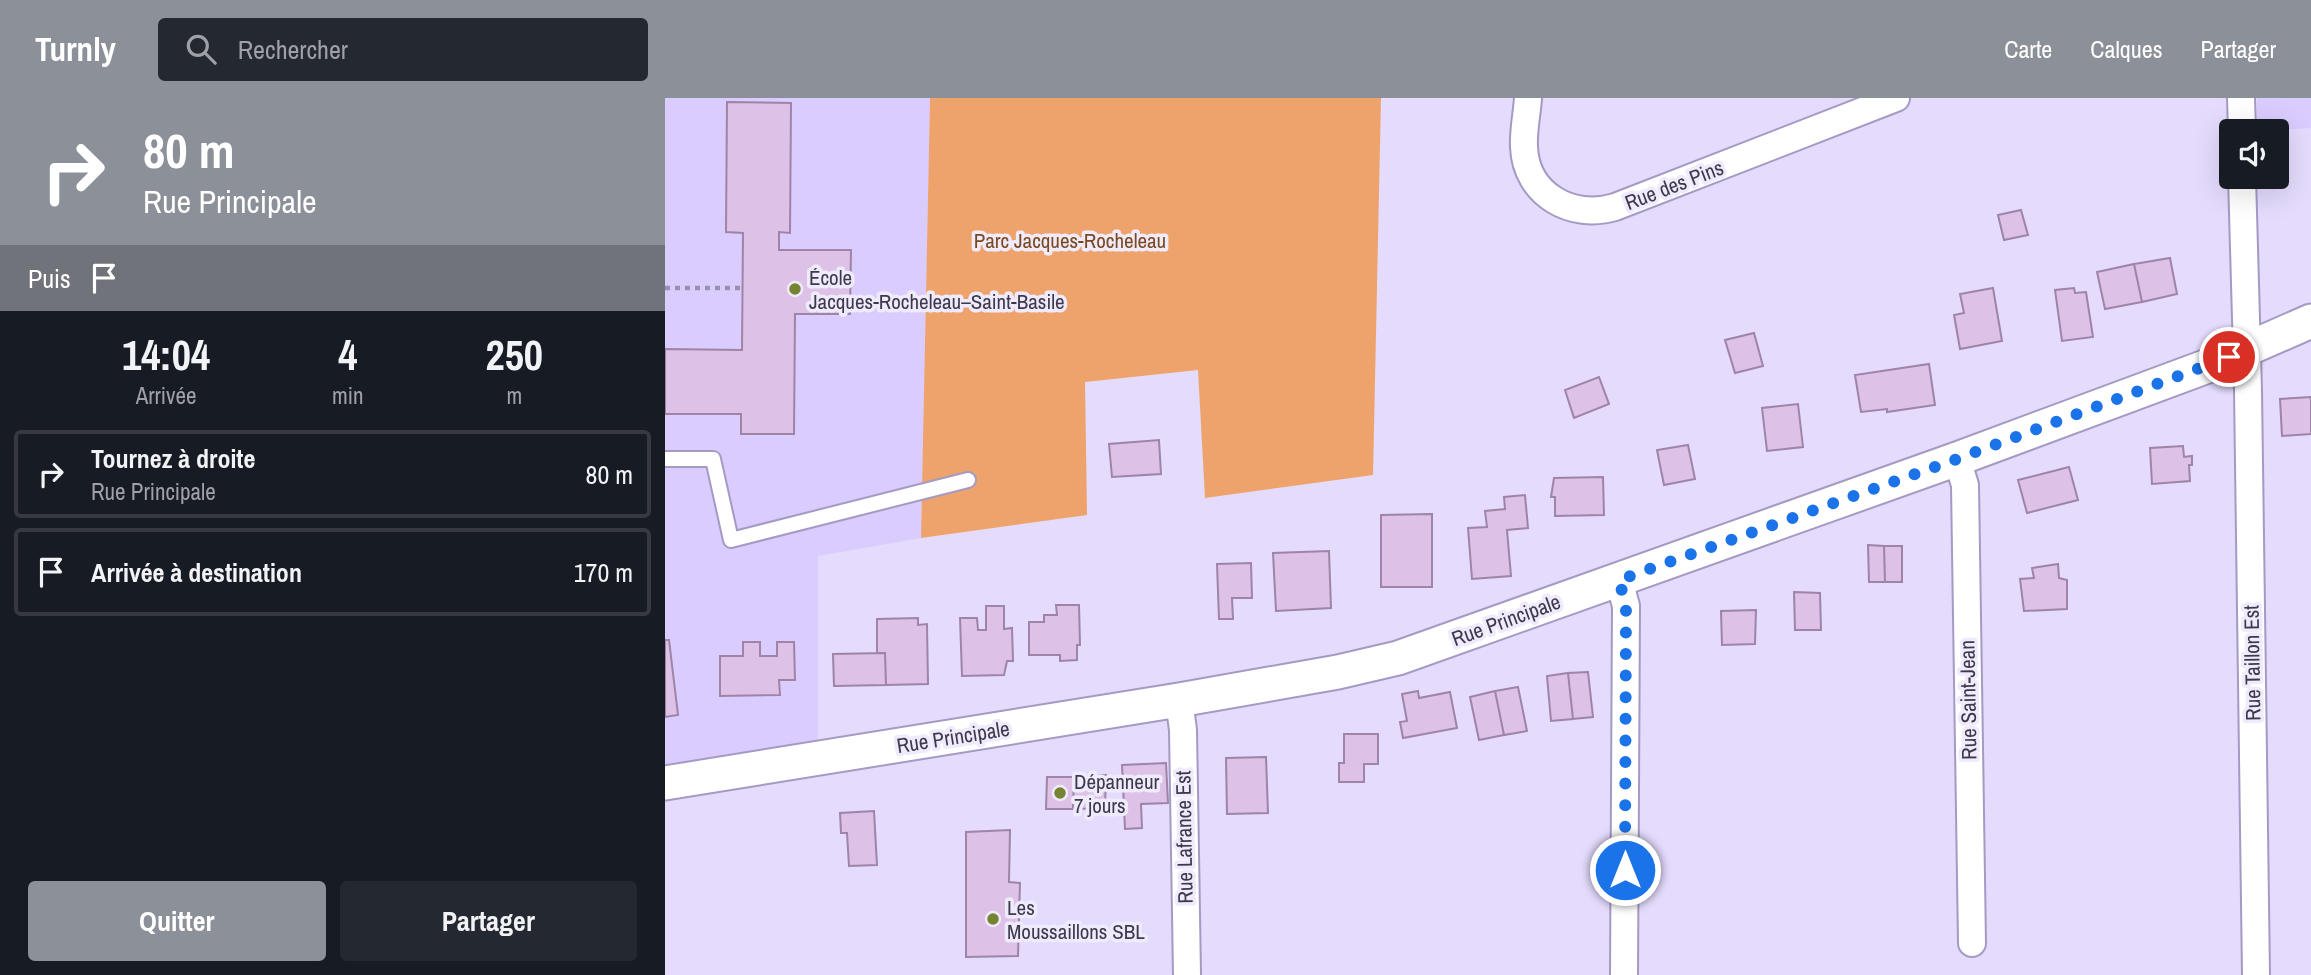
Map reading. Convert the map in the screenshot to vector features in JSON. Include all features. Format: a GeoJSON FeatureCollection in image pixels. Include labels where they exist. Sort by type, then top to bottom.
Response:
{"type":"FeatureCollection","features":[{"type":"Feature","properties":{"kind":"street","name":"Rue des Pins"},"geometry":{"type":"LineString","coordinates":[[1528,98],[1524,148],[1532,176],[1543,192],[1559,203],[1586,212],[1615,207],[1896,98]]}},
{"type":"Feature","properties":{"kind":"street"},"geometry":{"type":"LineString","coordinates":[[2241,98],[2242,119]]}},
{"type":"Feature","properties":{"kind":"street","name":"Rue Taillon Est"},"geometry":{"type":"LineString","coordinates":[[2242,189],[2248,390],[2256,975]]}},
{"type":"Feature","properties":{"kind":"street","name":"Rue Principale"},"geometry":{"type":"LineString","coordinates":[[665,783],[1179,700],[1338,672],[1398,658],[1957,459],[2245,351],[2311,320]]}},
{"type":"Feature","properties":{"kind":"street","name":"Rue Saint-Jean"},"geometry":{"type":"LineString","coordinates":[[1957,459],[1965,485],[1972,943]]}},
{"type":"Feature","properties":{"kind":"street"},"geometry":{"type":"LineString","coordinates":[[1619,580],[1626,606],[1624,975]]}},
{"type":"Feature","properties":{"kind":"street","name":"Rue Lafrance Est"},"geometry":{"type":"LineString","coordinates":[[1179,700],[1182,730],[1187,975]]}},
{"type":"Feature","properties":{"kind":"lane"},"geometry":{"type":"LineString","coordinates":[[665,459],[713,459],[731,540],[968,480]]}},
{"type":"Feature","properties":{"kind":"path"},"geometry":{"type":"LineString","coordinates":[[665,288],[742,288]]}},
{"type":"Feature","properties":{"kind":"shaded area","name":"École Jacques-Rocheleau–Saint-Basile"},"geometry":{"type":"Polygon","coordinates":[[[665,98],[930,98],[921,538],[818,556],[818,744],[665,768],[665,98]]]}},
{"type":"Feature","properties":{"kind":"shaded area"},"geometry":{"type":"Polygon","coordinates":[[[2257,98],[2311,98],[2311,128],[2289,129],[2289,119],[2257,119],[2257,98]]]}},
{"type":"Feature","properties":{"kind":"green space","name":"Parc Jacques-Rocheleau"},"geometry":{"type":"Polygon","coordinates":[[[930,98],[1381,98],[1373,475],[1205,498],[1198,370],[1085,382],[1087,515],[921,538],[930,98]]]}},
{"type":"Feature","properties":{"kind":"building"},"geometry":{"type":"Polygon","coordinates":[[[727,102],[791,103],[790,233],[779,232],[779,250],[851,250],[850,314],[795,314],[794,434],[741,434],[741,414],[665,414],[665,349],[742,350],[743,233],[726,232],[727,102]]]}},
{"type":"Feature","properties":{"kind":"building"},"geometry":{"type":"Polygon","coordinates":[[[2021,210],[2028,235],[2004,240],[1998,215],[2021,210]]]}},
{"type":"Feature","properties":{"kind":"building"},"geometry":{"type":"Polygon","coordinates":[[[2170,258],[2177,294],[2142,302],[2134,264],[2170,258]]]}},
{"type":"Feature","properties":{"kind":"building"},"geometry":{"type":"Polygon","coordinates":[[[2134,264],[2142,302],[2105,309],[2097,272],[2134,264]]]}},
{"type":"Feature","properties":{"kind":"building"},"geometry":{"type":"Polygon","coordinates":[[[1993,288],[2002,341],[1960,349],[1954,315],[1964,313],[1960,294],[1993,288]]]}},
{"type":"Feature","properties":{"kind":"building"},"geometry":{"type":"Polygon","coordinates":[[[2074,288],[2075,293],[2086,292],[2093,337],[2062,341],[2055,290],[2074,288]]]}},
{"type":"Feature","properties":{"kind":"building"},"geometry":{"type":"Polygon","coordinates":[[[1754,333],[1763,366],[1735,373],[1725,340],[1754,333]]]}},
{"type":"Feature","properties":{"kind":"building"},"geometry":{"type":"Polygon","coordinates":[[[1929,364],[1935,405],[1887,412],[1887,409],[1861,412],[1855,375],[1929,364]]]}},
{"type":"Feature","properties":{"kind":"building"},"geometry":{"type":"Polygon","coordinates":[[[1599,377],[1609,404],[1574,418],[1565,390],[1599,377]]]}},
{"type":"Feature","properties":{"kind":"building"},"geometry":{"type":"Polygon","coordinates":[[[2311,397],[2311,434],[2282,436],[2280,399],[2311,397]]]}},
{"type":"Feature","properties":{"kind":"building"},"geometry":{"type":"Polygon","coordinates":[[[1798,404],[1803,447],[1767,451],[1762,408],[1798,404]]]}},
{"type":"Feature","properties":{"kind":"building"},"geometry":{"type":"Polygon","coordinates":[[[1159,440],[1161,474],[1112,477],[1109,444],[1159,440]]]}},
{"type":"Feature","properties":{"kind":"building"},"geometry":{"type":"Polygon","coordinates":[[[1688,445],[1695,479],[1664,485],[1657,450],[1688,445]]]}},
{"type":"Feature","properties":{"kind":"building"},"geometry":{"type":"Polygon","coordinates":[[[2183,446],[2184,457],[2192,456],[2192,465],[2189,465],[2190,481],[2152,484],[2150,448],[2183,446]]]}},
{"type":"Feature","properties":{"kind":"building"},"geometry":{"type":"Polygon","coordinates":[[[2069,467],[2078,500],[2027,513],[2018,480],[2069,467]]]}},
{"type":"Feature","properties":{"kind":"building"},"geometry":{"type":"Polygon","coordinates":[[[1603,477],[1604,515],[1555,516],[1555,497],[1551,497],[1554,478],[1603,477]]]}},
{"type":"Feature","properties":{"kind":"building"},"geometry":{"type":"Polygon","coordinates":[[[1525,495],[1528,528],[1507,530],[1511,576],[1472,579],[1468,528],[1487,527],[1485,511],[1505,509],[1504,497],[1525,495]]]}},
{"type":"Feature","properties":{"kind":"building"},"geometry":{"type":"Polygon","coordinates":[[[1432,514],[1432,587],[1381,587],[1381,515],[1432,514]]]}},
{"type":"Feature","properties":{"kind":"building"},"geometry":{"type":"Polygon","coordinates":[[[1868,545],[1884,546],[1885,582],[1869,582],[1868,545]]]}},
{"type":"Feature","properties":{"kind":"building"},"geometry":{"type":"Polygon","coordinates":[[[1884,546],[1902,546],[1902,582],[1885,582],[1884,546]]]}},
{"type":"Feature","properties":{"kind":"building"},"geometry":{"type":"Polygon","coordinates":[[[1329,551],[1331,608],[1276,611],[1273,553],[1329,551]]]}},
{"type":"Feature","properties":{"kind":"building"},"geometry":{"type":"Polygon","coordinates":[[[1251,563],[1252,598],[1232,598],[1233,619],[1219,619],[1217,564],[1251,563]]]}},
{"type":"Feature","properties":{"kind":"building"},"geometry":{"type":"Polygon","coordinates":[[[2058,564],[2059,578],[2067,580],[2067,609],[2024,611],[2020,579],[2034,578],[2032,568],[2058,564]]]}},
{"type":"Feature","properties":{"kind":"building"},"geometry":{"type":"Polygon","coordinates":[[[1794,592],[1820,593],[1821,630],[1795,630],[1794,592]]]}},
{"type":"Feature","properties":{"kind":"building"},"geometry":{"type":"Polygon","coordinates":[[[1056,605],[1079,605],[1080,645],[1077,645],[1077,660],[1060,661],[1060,655],[1029,655],[1029,622],[1044,622],[1044,615],[1057,615],[1056,605]]]}},
{"type":"Feature","properties":{"kind":"building"},"geometry":{"type":"Polygon","coordinates":[[[986,606],[1004,606],[1004,629],[1012,628],[1013,661],[1007,661],[1004,675],[962,676],[960,618],[977,618],[978,630],[986,630],[986,606]]]}},
{"type":"Feature","properties":{"kind":"building"},"geometry":{"type":"Polygon","coordinates":[[[1756,610],[1755,644],[1722,645],[1721,611],[1756,610]]]}},
{"type":"Feature","properties":{"kind":"building"},"geometry":{"type":"Polygon","coordinates":[[[918,618],[918,625],[927,624],[928,684],[886,685],[885,653],[877,653],[877,619],[918,618]]]}},
{"type":"Feature","properties":{"kind":"building"},"geometry":{"type":"Polygon","coordinates":[[[665,640],[669,640],[678,715],[665,717],[665,640]]]}},
{"type":"Feature","properties":{"kind":"building"},"geometry":{"type":"Polygon","coordinates":[[[743,642],[760,642],[760,656],[777,656],[777,642],[794,642],[795,680],[779,680],[780,695],[720,696],[720,656],[743,656],[743,642]]]}},
{"type":"Feature","properties":{"kind":"building"},"geometry":{"type":"Polygon","coordinates":[[[885,653],[886,685],[834,686],[833,654],[885,653]]]}},
{"type":"Feature","properties":{"kind":"building"},"geometry":{"type":"Polygon","coordinates":[[[1588,672],[1593,717],[1573,719],[1568,673],[1588,672]]]}},
{"type":"Feature","properties":{"kind":"building"},"geometry":{"type":"Polygon","coordinates":[[[1568,673],[1573,719],[1551,721],[1547,676],[1568,673]]]}},
{"type":"Feature","properties":{"kind":"building"},"geometry":{"type":"Polygon","coordinates":[[[1518,687],[1527,731],[1504,735],[1495,691],[1518,687]]]}},
{"type":"Feature","properties":{"kind":"building"},"geometry":{"type":"Polygon","coordinates":[[[1418,691],[1419,698],[1450,692],[1457,728],[1403,738],[1400,722],[1407,721],[1402,694],[1418,691]]]}},
{"type":"Feature","properties":{"kind":"building"},"geometry":{"type":"Polygon","coordinates":[[[1495,691],[1504,735],[1479,740],[1470,697],[1495,691]]]}},
{"type":"Feature","properties":{"kind":"building"},"geometry":{"type":"Polygon","coordinates":[[[1344,734],[1378,734],[1378,764],[1364,764],[1364,782],[1339,782],[1339,763],[1344,763],[1344,734]]]}},
{"type":"Feature","properties":{"kind":"building"},"geometry":{"type":"Polygon","coordinates":[[[1266,757],[1268,813],[1227,814],[1226,758],[1266,757]]]}},
{"type":"Feature","properties":{"kind":"building"},"geometry":{"type":"Polygon","coordinates":[[[1166,763],[1168,803],[1141,804],[1142,828],[1125,829],[1122,765],[1166,763]]]}},
{"type":"Feature","properties":{"kind":"building"},"geometry":{"type":"Polygon","coordinates":[[[1106,775],[1105,808],[1073,809],[1074,777],[1106,775]]]}},
{"type":"Feature","properties":{"kind":"building","name":"Dépanneur 7 jours"},"geometry":{"type":"Polygon","coordinates":[[[1047,777],[1074,777],[1073,809],[1046,809],[1047,777]]]}},
{"type":"Feature","properties":{"kind":"building"},"geometry":{"type":"Polygon","coordinates":[[[874,811],[877,865],[849,866],[847,833],[841,833],[840,813],[874,811]]]}},
{"type":"Feature","properties":{"kind":"building","name":"Les Moussaillons SBL"},"geometry":{"type":"Polygon","coordinates":[[[1010,830],[1009,882],[1020,883],[1018,956],[966,957],[966,832],[1010,830]]]}},
{"type":"Feature","properties":{"kind":"place","name":"École Jacques-Rocheleau–Saint-Basile"},"geometry":{"type":"Point","coordinates":[795,289]}},
{"type":"Feature","properties":{"kind":"place","name":"Dépanneur 7 jours"},"geometry":{"type":"Point","coordinates":[1060,793]}},
{"type":"Feature","properties":{"kind":"place","name":"Les Moussaillons SBL"},"geometry":{"type":"Point","coordinates":[993,919]}},
{"type":"Feature","properties":{"kind":"route"},"geometry":{"type":"LineString","coordinates":[[1625,870],[1626,606],[1619,580],[1957,459],[2229,357]]}}]}
